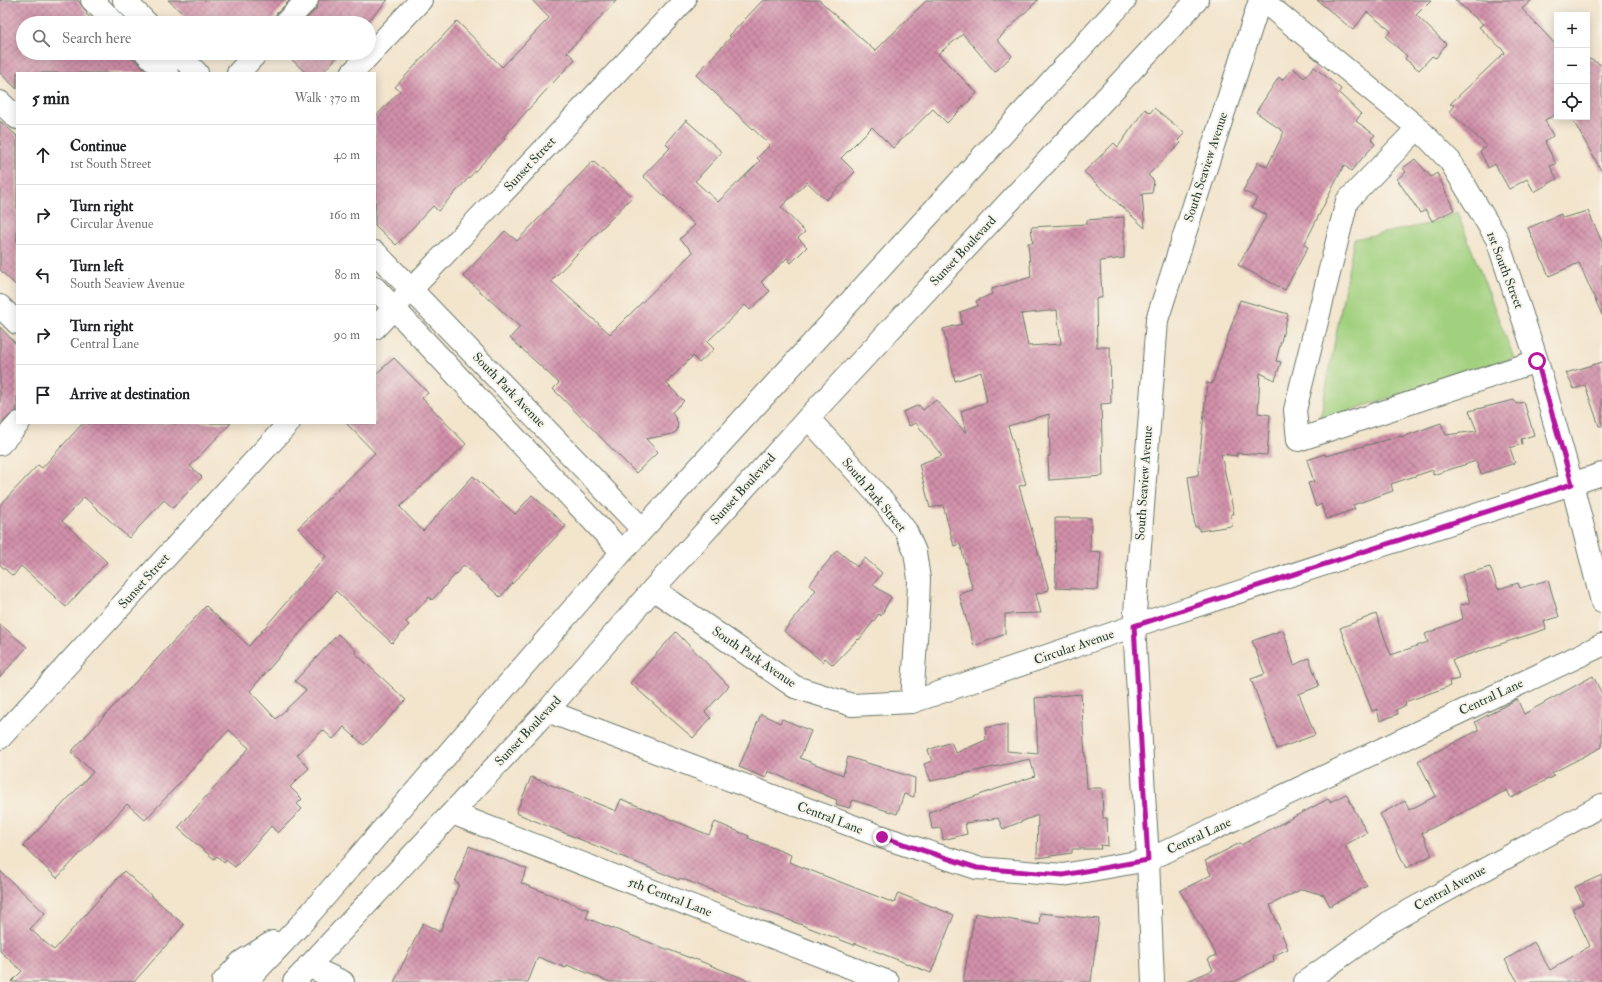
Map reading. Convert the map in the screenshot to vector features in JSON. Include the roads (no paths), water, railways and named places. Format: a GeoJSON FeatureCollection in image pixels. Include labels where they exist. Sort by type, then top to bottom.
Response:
{"type":"FeatureCollection","features":[{"type":"Feature","properties":{"kind":"street"},"geometry":{"type":"LineString","coordinates":[[92,0],[108,16]]}},
{"type":"Feature","properties":{"kind":"street"},"geometry":{"type":"LineString","coordinates":[[124,0],[140,16]]}},
{"type":"Feature","properties":{"kind":"street"},"geometry":{"type":"LineString","coordinates":[[292,16],[307,0]]}},
{"type":"Feature","properties":{"kind":"street"},"geometry":{"type":"LineString","coordinates":[[376,47],[420,0]]}},
{"type":"Feature","properties":{"kind":"street","name":"Sunset Street"},"geometry":{"type":"LineString","coordinates":[[376,327],[685,0]]}},
{"type":"Feature","properties":{"kind":"street"},"geometry":{"type":"LineString","coordinates":[[246,982],[301,924],[642,529],[1125,0]]}},
{"type":"Feature","properties":{"kind":"street","name":"Sunset Boulevard"},"geometry":{"type":"LineString","coordinates":[[294,982],[547,711],[653,589],[808,418],[1197,0]]}},
{"type":"Feature","properties":{"kind":"street","name":"1st South Street"},"geometry":{"type":"LineString","coordinates":[[1261,0],[1418,128],[1450,161],[1496,239],[1537,361],[1572,484],[1602,602]]}},
{"type":"Feature","properties":{"kind":"street","name":"South Seaview Avenue"},"geometry":{"type":"LineString","coordinates":[[1153,982],[1148,860],[1134,626],[1157,320],[1261,0]]}},
{"type":"Feature","properties":{"kind":"street"},"geometry":{"type":"LineString","coordinates":[[153,60],[166,72]]}},
{"type":"Feature","properties":{"kind":"street"},"geometry":{"type":"LineString","coordinates":[[184,60],[196,72]]}},
{"type":"Feature","properties":{"kind":"street"},"geometry":{"type":"LineString","coordinates":[[239,72],[250,60]]}},
{"type":"Feature","properties":{"kind":"street"},"geometry":{"type":"LineString","coordinates":[[353,72],[364,60]]}},
{"type":"Feature","properties":{"kind":"street"},"geometry":{"type":"LineString","coordinates":[[0,102],[16,117]]}},
{"type":"Feature","properties":{"kind":"street"},"geometry":{"type":"LineString","coordinates":[[1418,128],[1347,201],[1295,410],[1298,440],[1537,361]]}},
{"type":"Feature","properties":{"kind":"street","name":"South Park Avenue"},"geometry":{"type":"LineString","coordinates":[[376,253],[642,529]]}},
{"type":"Feature","properties":{"kind":"street"},"geometry":{"type":"LineString","coordinates":[[376,289],[622,552]]}},
{"type":"Feature","properties":{"kind":"street"},"geometry":{"type":"LineString","coordinates":[[0,306],[16,322]]}},
{"type":"Feature","properties":{"kind":"street","name":"South Park Street"},"geometry":{"type":"LineString","coordinates":[[808,418],[884,502],[906,531],[915,552],[918,579],[918,608],[912,702]]}},
{"type":"Feature","properties":{"kind":"street"},"geometry":{"type":"LineString","coordinates":[[0,444],[19,424]]}},
{"type":"Feature","properties":{"kind":"street","name":"Sunset Street"},"geometry":{"type":"LineString","coordinates":[[0,738],[287,424]]}},
{"type":"Feature","properties":{"kind":"street","name":"Circular Avenue"},"geometry":{"type":"LineString","coordinates":[[912,702],[1134,626],[1602,474]]}},
{"type":"Feature","properties":{"kind":"street","name":"South Park Avenue"},"geometry":{"type":"LineString","coordinates":[[653,589],[795,687],[852,705],[912,702]]}},
{"type":"Feature","properties":{"kind":"street","name":"Central Lane"},"geometry":{"type":"LineString","coordinates":[[547,711],[882,837],[977,868],[1063,875],[1148,860],[1602,645]]}},
{"type":"Feature","properties":{"kind":"street","name":"Central Avenue"},"geometry":{"type":"LineString","coordinates":[[1305,982],[1391,921],[1602,805]]}},
{"type":"Feature","properties":{"kind":"street","name":"5th Central Lane"},"geometry":{"type":"LineString","coordinates":[[452,813],[888,982]]}},
{"type":"Feature","properties":{"kind":"street"},"geometry":{"type":"LineString","coordinates":[[222,982],[241,962],[301,924]]}},
{"type":"Feature","properties":{"kind":"street"},"geometry":{"type":"LineString","coordinates":[[308,966],[344,982]]}}]}
